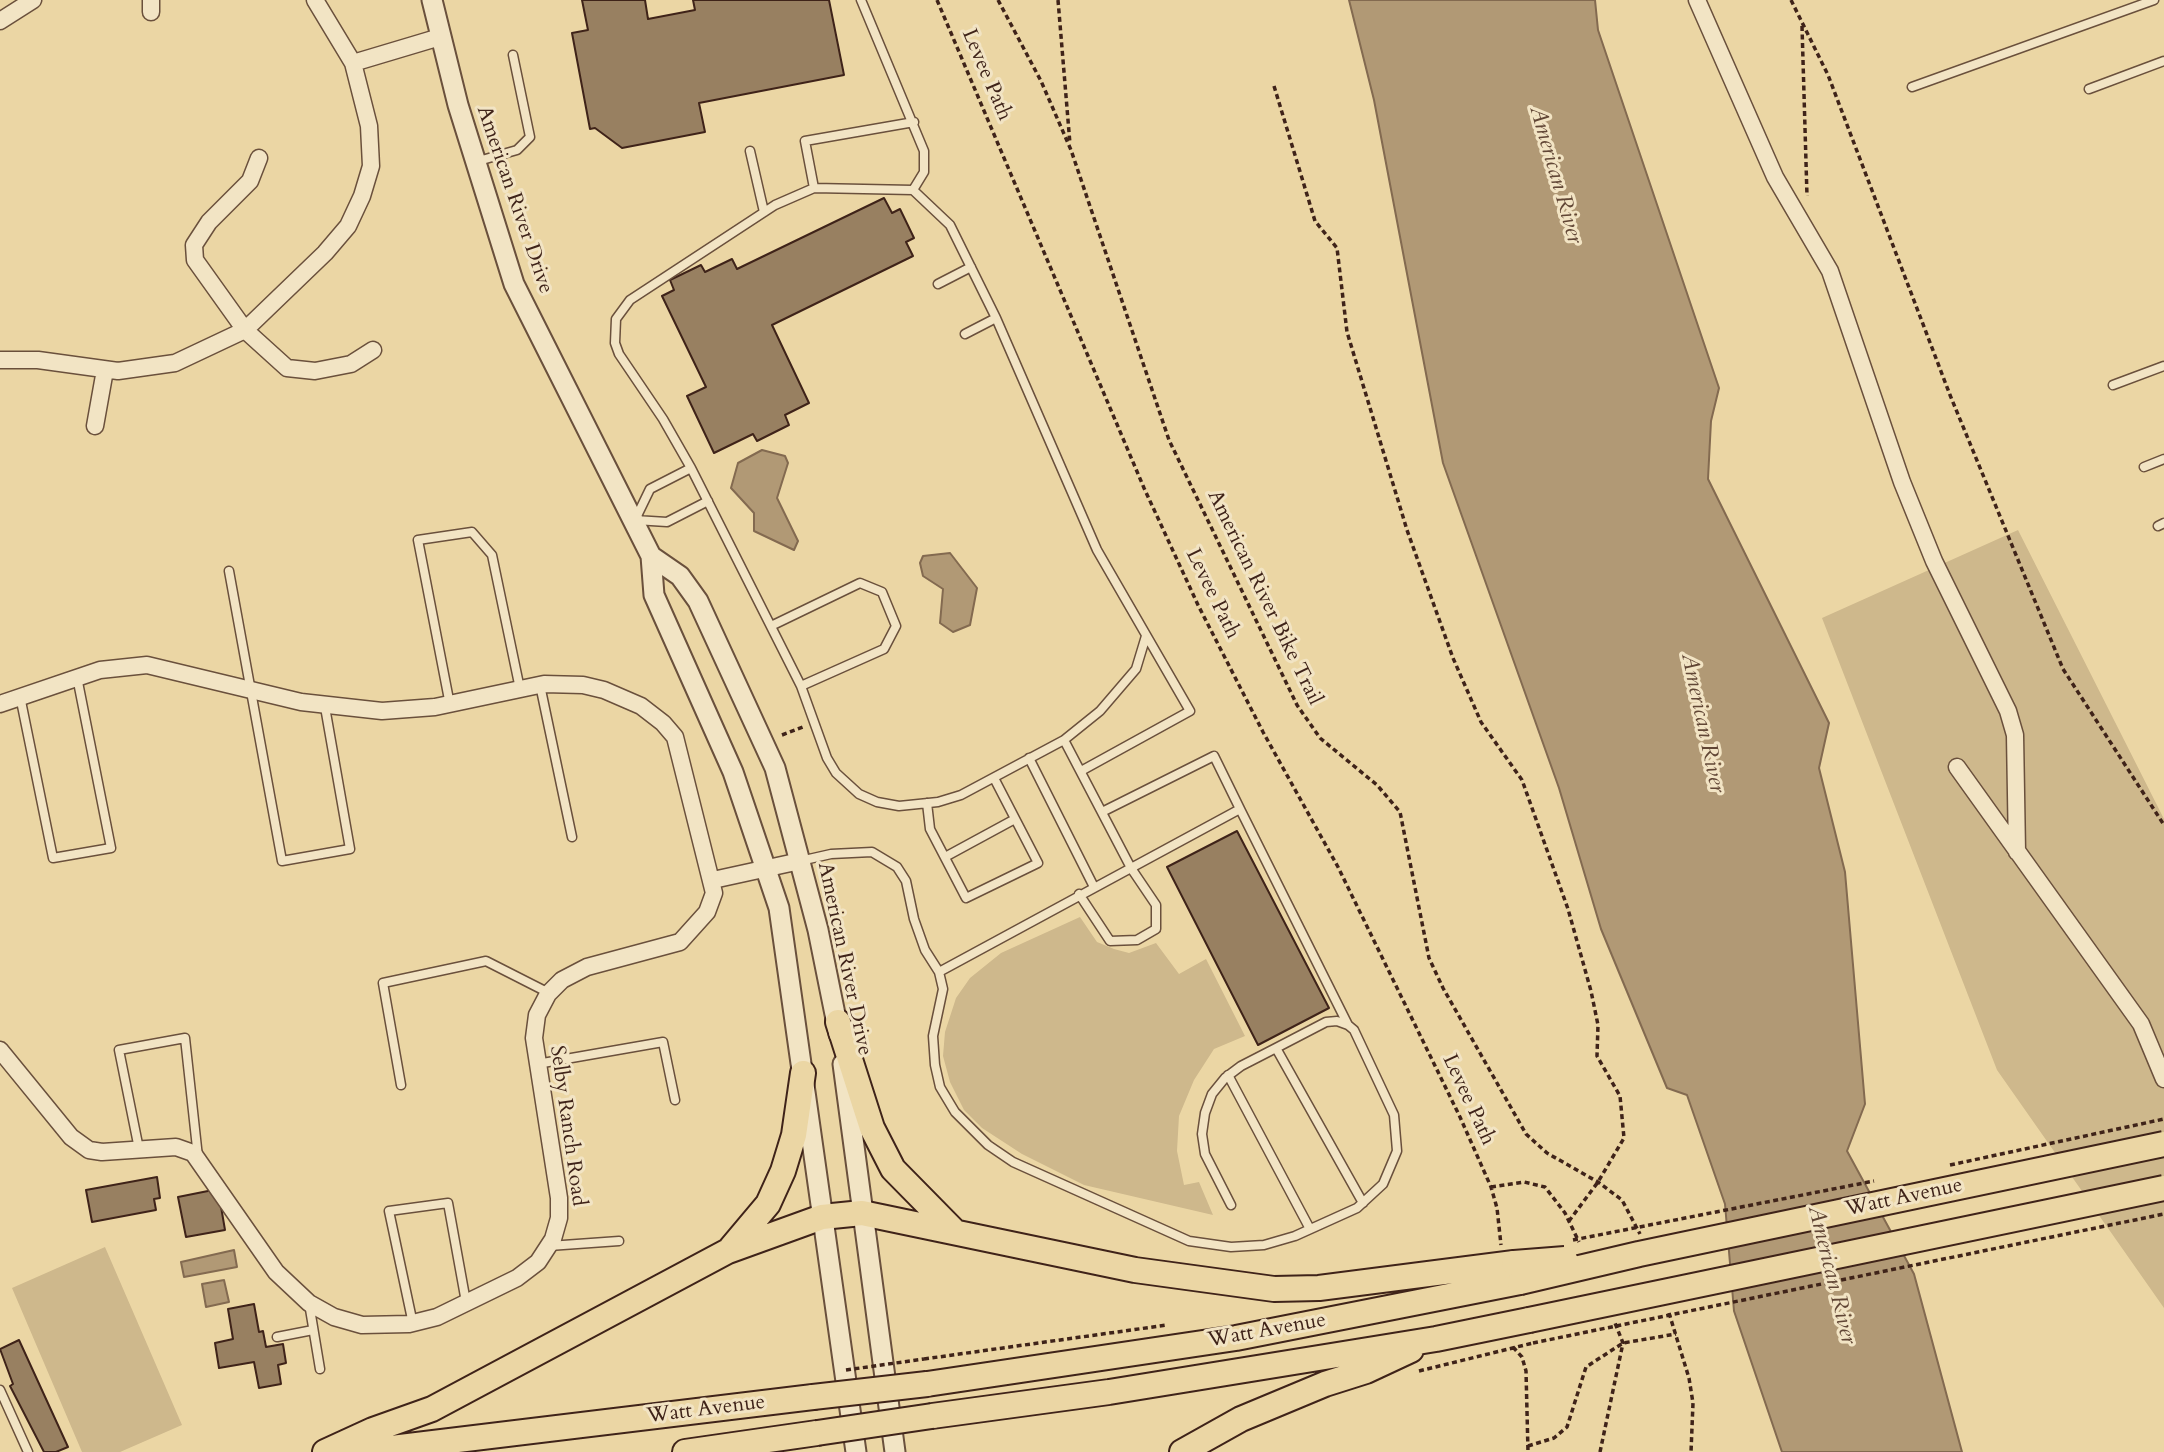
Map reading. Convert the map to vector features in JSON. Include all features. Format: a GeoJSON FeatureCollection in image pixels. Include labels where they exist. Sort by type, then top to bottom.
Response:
{"type":"FeatureCollection","features":[{"type":"Feature","properties":{"kind":"main road"},"geometry":{"type":"LineString","coordinates":[[838,1022],[872,1128],[893,1170],[956,1232]]}},
{"type":"Feature","properties":{"kind":"main road"},"geometry":{"type":"LineString","coordinates":[[728,1251],[768,1204],[783,1171],[794,1135],[803,1073]]}},
{"type":"Feature","properties":{"kind":"main road","name":"Watt Avenue"},"geometry":{"type":"LineString","coordinates":[[359,1452],[927,1384],[1236,1338],[1511,1264],[1641,1248],[2164,1144]]}},
{"type":"Feature","properties":{"kind":"main road","name":"Watt Avenue"},"geometry":{"type":"LineString","coordinates":[[685,1452],[1109,1392],[1436,1339],[1531,1332],[2164,1188]]}},
{"type":"Feature","properties":{"kind":"main road"},"geometry":{"type":"LineString","coordinates":[[325,1452],[373,1430],[432,1409],[728,1251],[822,1217],[862,1213],[1135,1270],[1274,1289],[1319,1287],[1511,1264]]}},
{"type":"Feature","properties":{"kind":"main road"},"geometry":{"type":"LineString","coordinates":[[1182,1452],[1241,1419],[1325,1384],[1366,1371],[1436,1339]]}},
{"type":"Feature","properties":{"kind":"street"},"geometry":{"type":"LineString","coordinates":[[0,21],[33,0]]}},
{"type":"Feature","properties":{"kind":"street"},"geometry":{"type":"LineString","coordinates":[[0,360],[38,360],[105,370],[147,369],[176,363],[245,330],[325,253],[348,226],[362,196],[371,166],[369,126],[353,63],[315,0]]}},
{"type":"Feature","properties":{"kind":"street","name":"American River Drive"},"geometry":{"type":"LineString","coordinates":[[432,0],[475,162],[514,284],[651,556],[654,595],[733,772],[767,867],[783,925],[856,1452]]}},
{"type":"Feature","properties":{"kind":"street"},"geometry":{"type":"LineString","coordinates":[[1697,0],[1775,177],[1830,271],[1902,482],[1934,561],[2008,711],[2015,735],[2017,852]]}},
{"type":"Feature","properties":{"kind":"street"},"geometry":{"type":"LineString","coordinates":[[353,63],[440,37]]}},
{"type":"Feature","properties":{"kind":"street"},"geometry":{"type":"LineString","coordinates":[[259,158],[250,180],[209,222],[194,245],[195,260],[245,330],[287,368],[315,371],[351,365],[373,350]]}},
{"type":"Feature","properties":{"kind":"street"},"geometry":{"type":"LineString","coordinates":[[95,426],[105,370]]}},
{"type":"Feature","properties":{"kind":"street","name":"American River Drive"},"geometry":{"type":"LineString","coordinates":[[651,556],[680,576],[698,601],[734,674],[775,768],[838,1022],[895,1452]]}},
{"type":"Feature","properties":{"kind":"street","name":"Selby Ranch Road"},"geometry":{"type":"LineString","coordinates":[[0,704],[112,667],[147,664],[325,707],[382,711],[450,705],[540,685],[583,685],[604,690],[641,706],[671,730],[678,744],[713,880],[711,906],[680,942],[587,967],[562,980],[542,1003],[534,1027],[537,1063],[559,1198],[559,1218],[549,1246],[528,1270],[437,1317],[413,1324],[362,1325],[334,1317],[309,1303],[276,1272],[199,1160]]}},
{"type":"Feature","properties":{"kind":"street"},"geometry":{"type":"LineString","coordinates":[[1957,767],[2141,1024],[2164,1079]]}},
{"type":"Feature","properties":{"kind":"street"},"geometry":{"type":"LineString","coordinates":[[713,880],[800,861]]}},
{"type":"Feature","properties":{"kind":"street"},"geometry":{"type":"LineString","coordinates":[[0,1050],[78,1144],[102,1152],[183,1147],[199,1160]]}},
{"type":"Feature","properties":{"kind":"lane"},"geometry":{"type":"LineString","coordinates":[[861,0],[924,151],[924,172],[913,190]]}},
{"type":"Feature","properties":{"kind":"lane"},"geometry":{"type":"LineString","coordinates":[[1912,87],[2154,0]]}},
{"type":"Feature","properties":{"kind":"lane"},"geometry":{"type":"LineString","coordinates":[[475,162],[517,150],[530,136],[513,55]]}},
{"type":"Feature","properties":{"kind":"lane"},"geometry":{"type":"LineString","coordinates":[[2089,89],[2164,61]]}},
{"type":"Feature","properties":{"kind":"lane"},"geometry":{"type":"LineString","coordinates":[[814,188],[805,141],[914,122]]}},
{"type":"Feature","properties":{"kind":"lane"},"geometry":{"type":"LineString","coordinates":[[750,151],[764,212]]}},
{"type":"Feature","properties":{"kind":"lane"},"geometry":{"type":"LineString","coordinates":[[1081,771],[1190,711],[1097,550],[996,318],[950,225],[913,190],[814,188],[764,212],[630,300],[616,319],[615,343],[619,354],[663,419],[708,501],[801,686],[827,758],[859,794],[877,802],[899,806],[961,795],[1064,740],[1100,711],[1136,669],[1146,636]]}},
{"type":"Feature","properties":{"kind":"lane"},"geometry":{"type":"LineString","coordinates":[[938,284],[971,267]]}},
{"type":"Feature","properties":{"kind":"lane"},"geometry":{"type":"LineString","coordinates":[[965,334],[996,318]]}},
{"type":"Feature","properties":{"kind":"lane"},"geometry":{"type":"LineString","coordinates":[[2113,385],[2164,366]]}},
{"type":"Feature","properties":{"kind":"lane"},"geometry":{"type":"LineString","coordinates":[[2144,467],[2164,459]]}},
{"type":"Feature","properties":{"kind":"lane"},"geometry":{"type":"LineString","coordinates":[[691,468],[650,489],[635,520],[667,522],[708,501]]}},
{"type":"Feature","properties":{"kind":"lane"},"geometry":{"type":"LineString","coordinates":[[450,705],[418,540],[472,532],[492,555],[520,689]]}},
{"type":"Feature","properties":{"kind":"lane"},"geometry":{"type":"LineString","coordinates":[[229,571],[282,861],[350,849],[325,707]]}},
{"type":"Feature","properties":{"kind":"lane"},"geometry":{"type":"LineString","coordinates":[[771,626],[860,583],[882,592],[896,626],[884,649],[801,686]]}},
{"type":"Feature","properties":{"kind":"lane"},"geometry":{"type":"LineString","coordinates":[[20,696],[53,858],[111,848],[77,677]]}},
{"type":"Feature","properties":{"kind":"lane"},"geometry":{"type":"LineString","coordinates":[[540,685],[572,836]]}},
{"type":"Feature","properties":{"kind":"lane"},"geometry":{"type":"LineString","coordinates":[[1064,740],[1131,868],[1156,905],[1156,929],[1137,940],[1110,941],[1079,894]]}},
{"type":"Feature","properties":{"kind":"lane"},"geometry":{"type":"LineString","coordinates":[[1102,812],[1214,756],[1348,1025]]}},
{"type":"Feature","properties":{"kind":"lane"},"geometry":{"type":"LineString","coordinates":[[1029,758],[1094,887]]}},
{"type":"Feature","properties":{"kind":"lane"},"geometry":{"type":"LineString","coordinates":[[927,803],[930,829],[966,898],[1038,863],[994,778]]}},
{"type":"Feature","properties":{"kind":"lane"},"geometry":{"type":"LineString","coordinates":[[939,972],[1240,809]]}},
{"type":"Feature","properties":{"kind":"lane"},"geometry":{"type":"LineString","coordinates":[[945,857],[1015,819]]}},
{"type":"Feature","properties":{"kind":"lane"},"geometry":{"type":"LineString","coordinates":[[800,861],[831,854],[872,852],[897,867],[906,881],[914,919],[925,950],[939,972],[943,989],[933,1037],[934,1065],[940,1087],[955,1112],[988,1145],[1013,1162],[1189,1241],[1231,1247],[1264,1245],[1311,1229],[1363,1203],[1383,1184],[1393,1165],[1397,1129],[1394,1115],[1354,1030],[1348,1025],[1337,1021],[1326,1022],[1228,1075],[1212,1094],[1205,1113],[1202,1134],[1205,1154],[1231,1205]]}},
{"type":"Feature","properties":{"kind":"lane"},"geometry":{"type":"LineString","coordinates":[[401,1085],[383,983],[486,961],[549,993]]}},
{"type":"Feature","properties":{"kind":"lane"},"geometry":{"type":"LineString","coordinates":[[139,1150],[119,1050],[185,1038],[199,1160]]}},
{"type":"Feature","properties":{"kind":"lane"},"geometry":{"type":"LineString","coordinates":[[537,1063],[663,1042],[675,1100]]}},
{"type":"Feature","properties":{"kind":"lane"},"geometry":{"type":"LineString","coordinates":[[1276,1048],[1363,1203]]}},
{"type":"Feature","properties":{"kind":"lane"},"geometry":{"type":"LineString","coordinates":[[1228,1075],[1311,1229]]}},
{"type":"Feature","properties":{"kind":"lane"},"geometry":{"type":"LineString","coordinates":[[413,1324],[389,1211],[448,1203],[466,1303]]}},
{"type":"Feature","properties":{"kind":"lane"},"geometry":{"type":"LineString","coordinates":[[549,1246],[619,1241]]}},
{"type":"Feature","properties":{"kind":"lane"},"geometry":{"type":"LineString","coordinates":[[309,1303],[320,1369]]}},
{"type":"Feature","properties":{"kind":"lane"},"geometry":{"type":"LineString","coordinates":[[277,1337],[313,1330]]}},
{"type":"Feature","properties":{"kind":"lane"},"geometry":{"type":"LineString","coordinates":[[0,1390],[28,1452]]}},
{"type":"Feature","properties":{"kind":"path","name":"Levee Path"},"geometry":{"type":"LineString","coordinates":[[937,0],[1154,511],[1263,732],[1338,867],[1491,1187],[1502,1241],[1511,1264]]}},
{"type":"Feature","properties":{"kind":"path","name":"American River Bike Trail"},"geometry":{"type":"LineString","coordinates":[[998,0],[1041,81],[1071,150],[1169,440],[1297,705],[1320,738],[1377,786],[1400,812],[1429,958],[1519,1124],[1547,1153],[1598,1182],[1622,1200],[1641,1248]]}},
{"type":"Feature","properties":{"kind":"path"},"geometry":{"type":"LineString","coordinates":[[1058,0],[1071,150]]}},
{"type":"Feature","properties":{"kind":"path"},"geometry":{"type":"LineString","coordinates":[[1791,0],[1828,75],[1950,396],[2063,669],[2164,825]]}},
{"type":"Feature","properties":{"kind":"path"},"geometry":{"type":"LineString","coordinates":[[1802,24],[1808,198],[1803,225]]}},
{"type":"Feature","properties":{"kind":"path"},"geometry":{"type":"LineString","coordinates":[[1274,86],[1315,221],[1337,248],[1348,332],[1407,530],[1453,658],[1481,722],[1522,780],[1568,908],[1598,1025],[1597,1056],[1620,1096],[1624,1138],[1598,1182],[1569,1221]]}},
{"type":"Feature","properties":{"kind":"path"},"geometry":{"type":"LineString","coordinates":[[782,735],[803,727]]}},
{"type":"Feature","properties":{"kind":"path"},"geometry":{"type":"LineString","coordinates":[[1945,1166],[2164,1119]]}},
{"type":"Feature","properties":{"kind":"path"},"geometry":{"type":"LineString","coordinates":[[1569,1241],[1877,1180]]}},
{"type":"Feature","properties":{"kind":"path"},"geometry":{"type":"LineString","coordinates":[[1408,1374],[1513,1347],[1531,1332],[2164,1214]]}},
{"type":"Feature","properties":{"kind":"path"},"geometry":{"type":"LineString","coordinates":[[1667,1309],[1693,1403],[1691,1452]]}},
{"type":"Feature","properties":{"kind":"path"},"geometry":{"type":"LineString","coordinates":[[845,1370],[1178,1323]]}},
{"type":"Feature","properties":{"kind":"path"},"geometry":{"type":"LineString","coordinates":[[1528,1446],[1554,1438],[1567,1427],[1586,1367],[1623,1343],[1676,1334]]}},
{"type":"Feature","properties":{"kind":"path"},"geometry":{"type":"LineString","coordinates":[[1601,1452],[1623,1343]]}},
{"type":"Feature","properties":{"kind":"path"},"geometry":{"type":"LineString","coordinates":[[1513,1347],[1522,1357],[1526,1371],[1528,1452]]}},
{"type":"Feature","properties":{"kind":"shaded area"},"geometry":{"type":"Polygon","coordinates":[[[2018,530],[2164,819],[2164,1308],[1997,1070],[1822,618],[2018,530]]]}},
{"type":"Feature","properties":{"kind":"shaded area"},"geometry":{"type":"Polygon","coordinates":[[[1080,917],[1097,942],[1114,949],[1129,953],[1156,943],[1179,974],[1206,959],[1245,1036],[1214,1049],[1194,1080],[1179,1116],[1177,1151],[1184,1185],[1199,1182],[1213,1215],[1084,1185],[1022,1154],[982,1128],[964,1110],[950,1082],[943,1056],[945,1032],[956,998],[970,978],[1001,953],[1080,917]]]}},
{"type":"Feature","properties":{"kind":"shaded area"},"geometry":{"type":"Polygon","coordinates":[[[105,1247],[182,1425],[120,1452],[82,1452],[12,1288],[105,1247]]]}},
{"type":"Feature","properties":{"kind":"water","name":"American River"},"geometry":{"type":"Polygon","coordinates":[[[1349,0],[1595,0],[1598,30],[1719,388],[1711,421],[1708,479],[1829,723],[1819,768],[1845,872],[1865,1104],[1847,1151],[1914,1274],[1962,1452],[1782,1452],[1734,1311],[1725,1204],[1687,1095],[1667,1088],[1601,929],[1559,788],[1443,463],[1374,100],[1349,0]]]}},
{"type":"Feature","properties":{"kind":"water"},"geometry":{"type":"Polygon","coordinates":[[[762,450],[785,456],[788,463],[777,498],[798,541],[794,550],[754,531],[754,513],[731,488],[738,463],[762,450]]]}},
{"type":"Feature","properties":{"kind":"water"},"geometry":{"type":"Polygon","coordinates":[[[950,553],[977,588],[970,625],[953,632],[940,623],[943,589],[923,576],[920,563],[923,556],[950,553]]]}},
{"type":"Feature","properties":{"kind":"water"},"geometry":{"type":"Polygon","coordinates":[[[234,1250],[237,1267],[184,1277],[181,1262],[234,1250]]]}},
{"type":"Feature","properties":{"kind":"water"},"geometry":{"type":"Polygon","coordinates":[[[224,1280],[229,1302],[206,1307],[202,1284],[224,1280]]]}},
{"type":"Feature","properties":{"kind":"building"},"geometry":{"type":"Polygon","coordinates":[[[582,0],[645,0],[648,19],[695,10],[693,0],[829,0],[844,75],[699,103],[705,132],[622,148],[595,128],[590,129],[572,33],[588,30],[582,0]]]}},
{"type":"Feature","properties":{"kind":"building"},"geometry":{"type":"Polygon","coordinates":[[[884,198],[892,213],[900,209],[914,238],[906,242],[913,256],[772,325],[809,403],[785,415],[789,425],[757,441],[753,434],[714,453],[687,396],[706,387],[662,296],[674,290],[670,280],[701,265],[705,272],[732,259],[737,269],[884,198]]]}},
{"type":"Feature","properties":{"kind":"building"},"geometry":{"type":"Polygon","coordinates":[[[1237,831],[1329,1008],[1258,1045],[1167,867],[1237,831]]]}},
{"type":"Feature","properties":{"kind":"building"},"geometry":{"type":"Polygon","coordinates":[[[157,1177],[160,1198],[154,1199],[156,1210],[92,1222],[86,1190],[157,1177]]]}},
{"type":"Feature","properties":{"kind":"building"},"geometry":{"type":"Polygon","coordinates":[[[218,1189],[225,1230],[186,1237],[178,1197],[218,1189]]]}},
{"type":"Feature","properties":{"kind":"building"},"geometry":{"type":"Polygon","coordinates":[[[254,1304],[259,1332],[263,1331],[266,1347],[283,1344],[286,1363],[278,1365],[281,1384],[259,1388],[254,1362],[219,1368],[215,1343],[233,1339],[228,1309],[254,1304]]]}},
{"type":"Feature","properties":{"kind":"building"},"geometry":{"type":"Polygon","coordinates":[[[19,1340],[68,1447],[56,1452],[44,1452],[10,1386],[13,1384],[0,1349],[19,1340]]]}}]}
